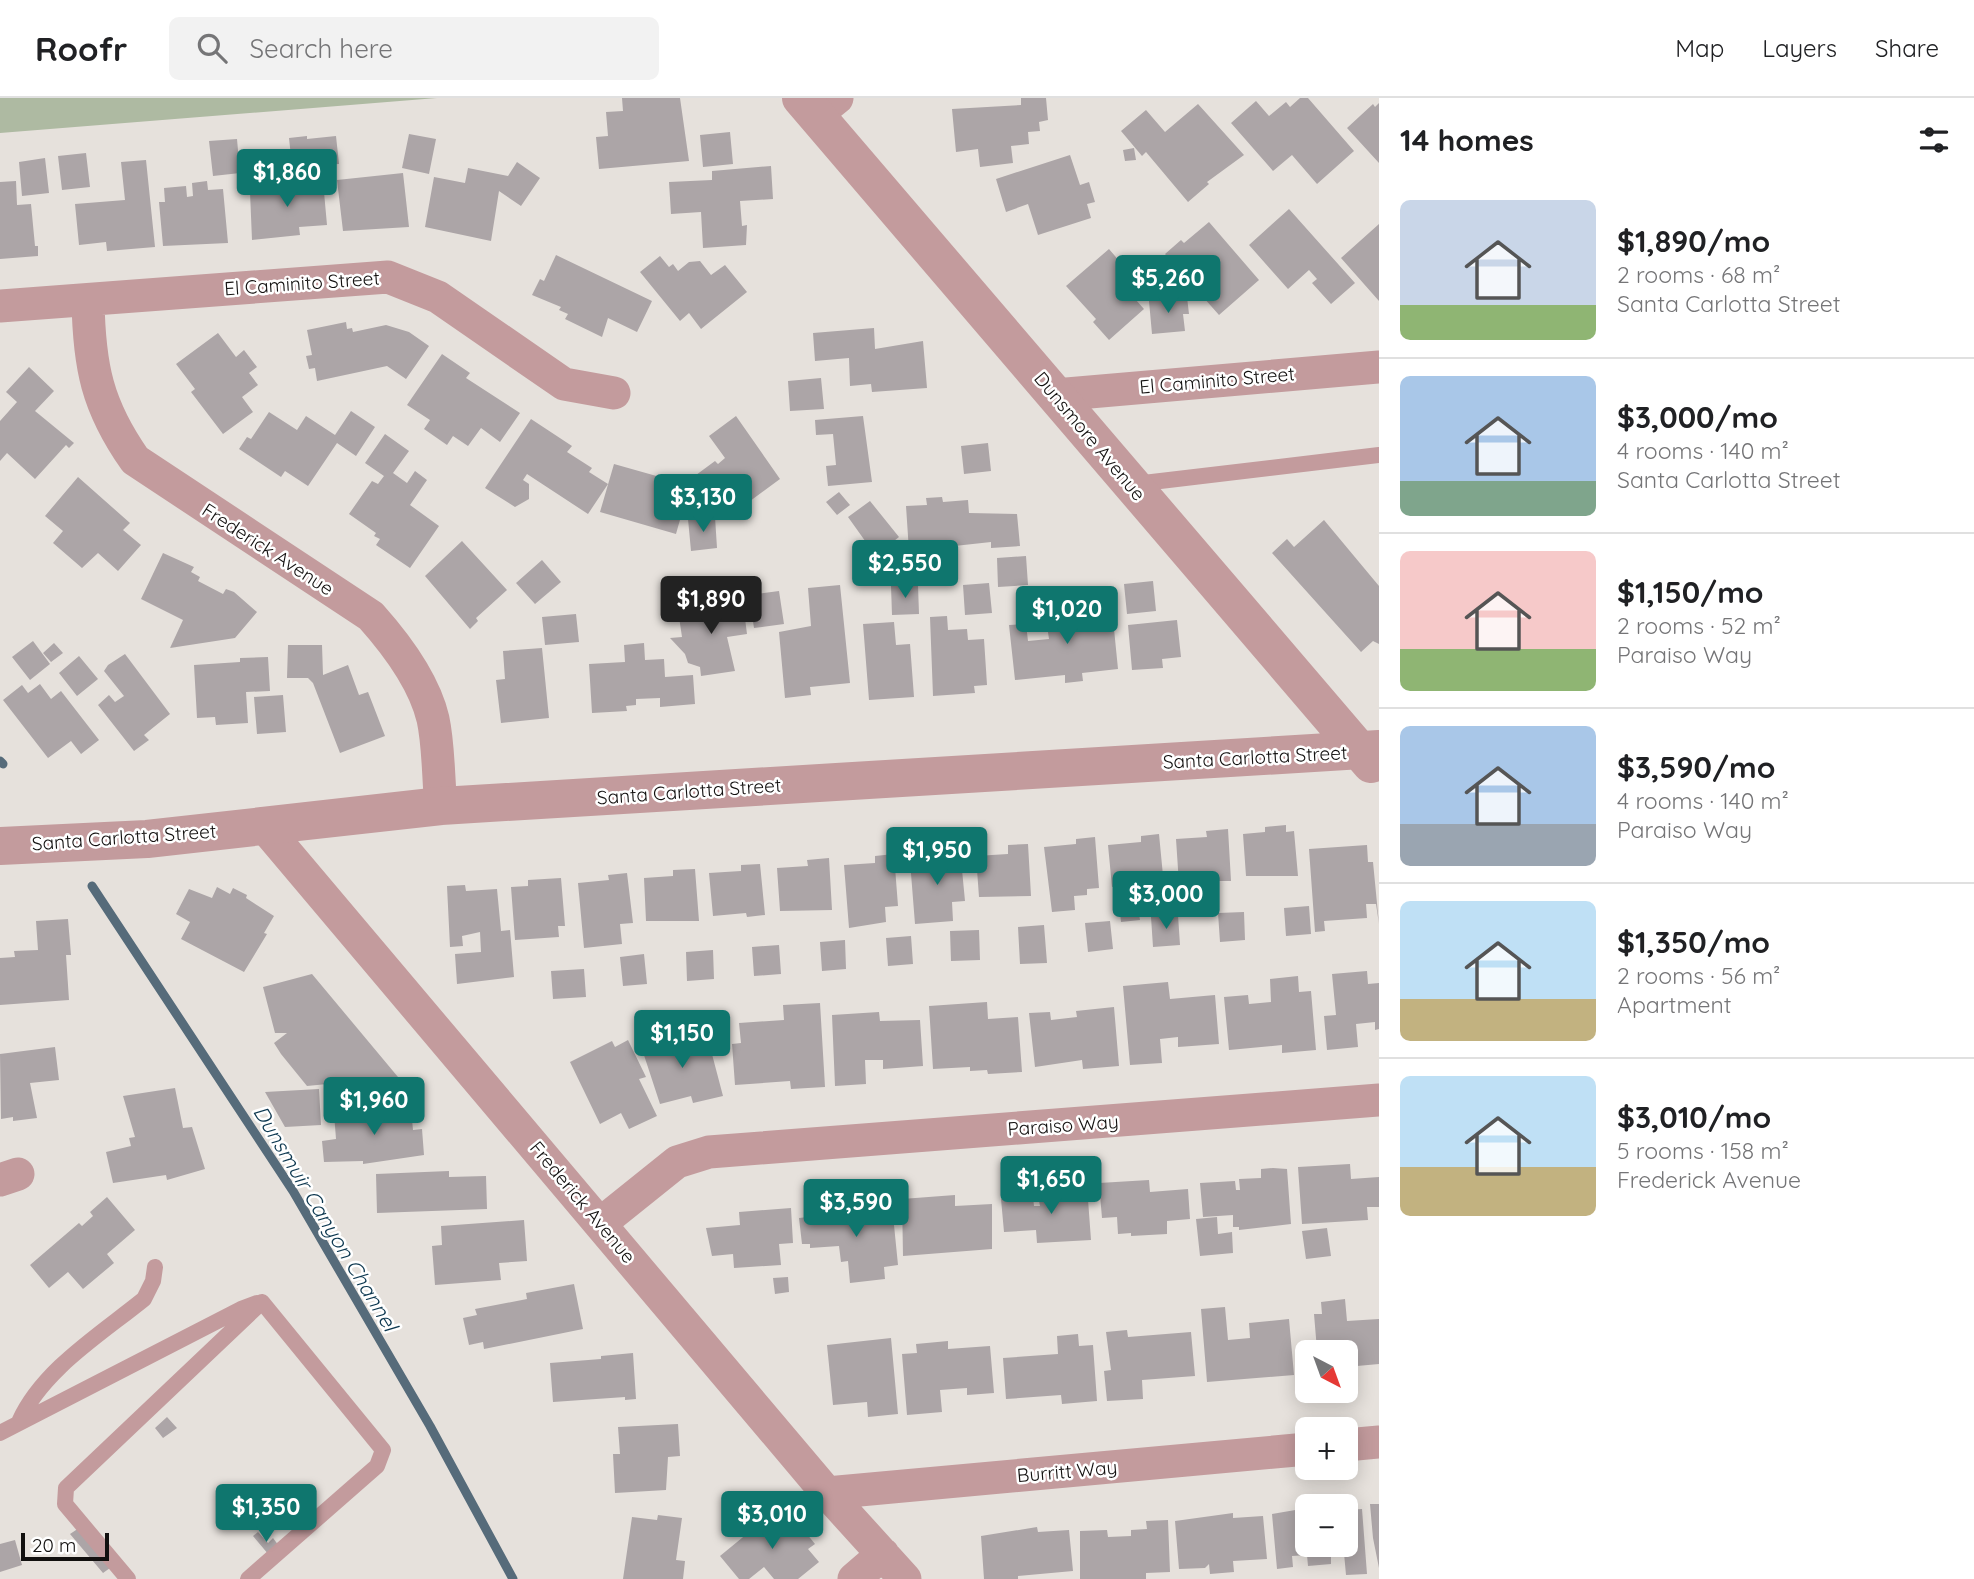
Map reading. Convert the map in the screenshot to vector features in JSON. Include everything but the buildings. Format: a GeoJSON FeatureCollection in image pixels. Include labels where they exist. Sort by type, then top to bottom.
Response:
{"type":"FeatureCollection","features":[{"type":"Feature","properties":{"kind":"street","name":"Dunsmore Avenue"},"geometry":{"type":"LineString","coordinates":[[818,104],[1055,395],[1373,758]]}},
{"type":"Feature","properties":{"kind":"street","name":"El Caminito Street"},"geometry":{"type":"LineString","coordinates":[[0,306],[388,276],[438,297],[564,384],[614,393]]}},
{"type":"Feature","properties":{"kind":"street","name":"Frederick Avenue"},"geometry":{"type":"LineString","coordinates":[[88,300],[88,327],[98,396],[113,429],[135,460],[371,616],[394,642],[414,675],[432,718],[441,806]]}},
{"type":"Feature","properties":{"kind":"street","name":"El Caminito Street"},"geometry":{"type":"LineString","coordinates":[[1055,395],[1379,367]]}},
{"type":"Feature","properties":{"kind":"street","name":"Santa Carlotta Street"},"geometry":{"type":"LineString","coordinates":[[0,846],[146,839],[441,806],[1373,758]]}},
{"type":"Feature","properties":{"kind":"street","name":"Frederick Avenue"},"geometry":{"type":"LineString","coordinates":[[262,824],[827,1493],[905,1579]]}},
{"type":"Feature","properties":{"kind":"street","name":"Paraiso Way"},"geometry":{"type":"LineString","coordinates":[[601,1223],[677,1163],[709,1152],[1379,1100]]}},
{"type":"Feature","properties":{"kind":"street"},"geometry":{"type":"LineString","coordinates":[[1358,1444],[1379,1442]]}},
{"type":"Feature","properties":{"kind":"street","name":"Burritt Way"},"geometry":{"type":"LineString","coordinates":[[827,1493],[1295,1450]]}},
{"type":"Feature","properties":{"kind":"street"},"geometry":{"type":"LineString","coordinates":[[854,1579],[883,1554]]}},
{"type":"Feature","properties":{"kind":"lane"},"geometry":{"type":"LineString","coordinates":[[1132,485],[1379,455]]}},
{"type":"Feature","properties":{"kind":"lane"},"geometry":{"type":"LineString","coordinates":[[19,1422],[43,1384],[144,1299],[153,1281],[155,1267]]}},
{"type":"Feature","properties":{"kind":"lane"},"geometry":{"type":"LineString","coordinates":[[0,1433],[241,1309],[262,1302]]}},
{"type":"Feature","properties":{"kind":"lane"},"geometry":{"type":"LineString","coordinates":[[128,1579],[65,1504],[66,1488],[262,1302]]}},
{"type":"Feature","properties":{"kind":"lane"},"geometry":{"type":"LineString","coordinates":[[248,1579],[377,1465],[383,1450],[262,1302]]}},
{"type":"Feature","properties":{"kind":"green space"},"geometry":{"type":"Polygon","coordinates":[[[0,98],[437,98],[0,133],[0,98]]]}},
{"type":"Feature","properties":{"kind":"waterway","name":"Dunsmuir Canyon Channel"},"geometry":{"type":"LineString","coordinates":[[0,761],[3,764]]}},
{"type":"Feature","properties":{"kind":"waterway","name":"Dunsmuir Canyon Channel"},"geometry":{"type":"LineString","coordinates":[[92,886],[293,1191],[430,1426],[513,1579]]}}]}
